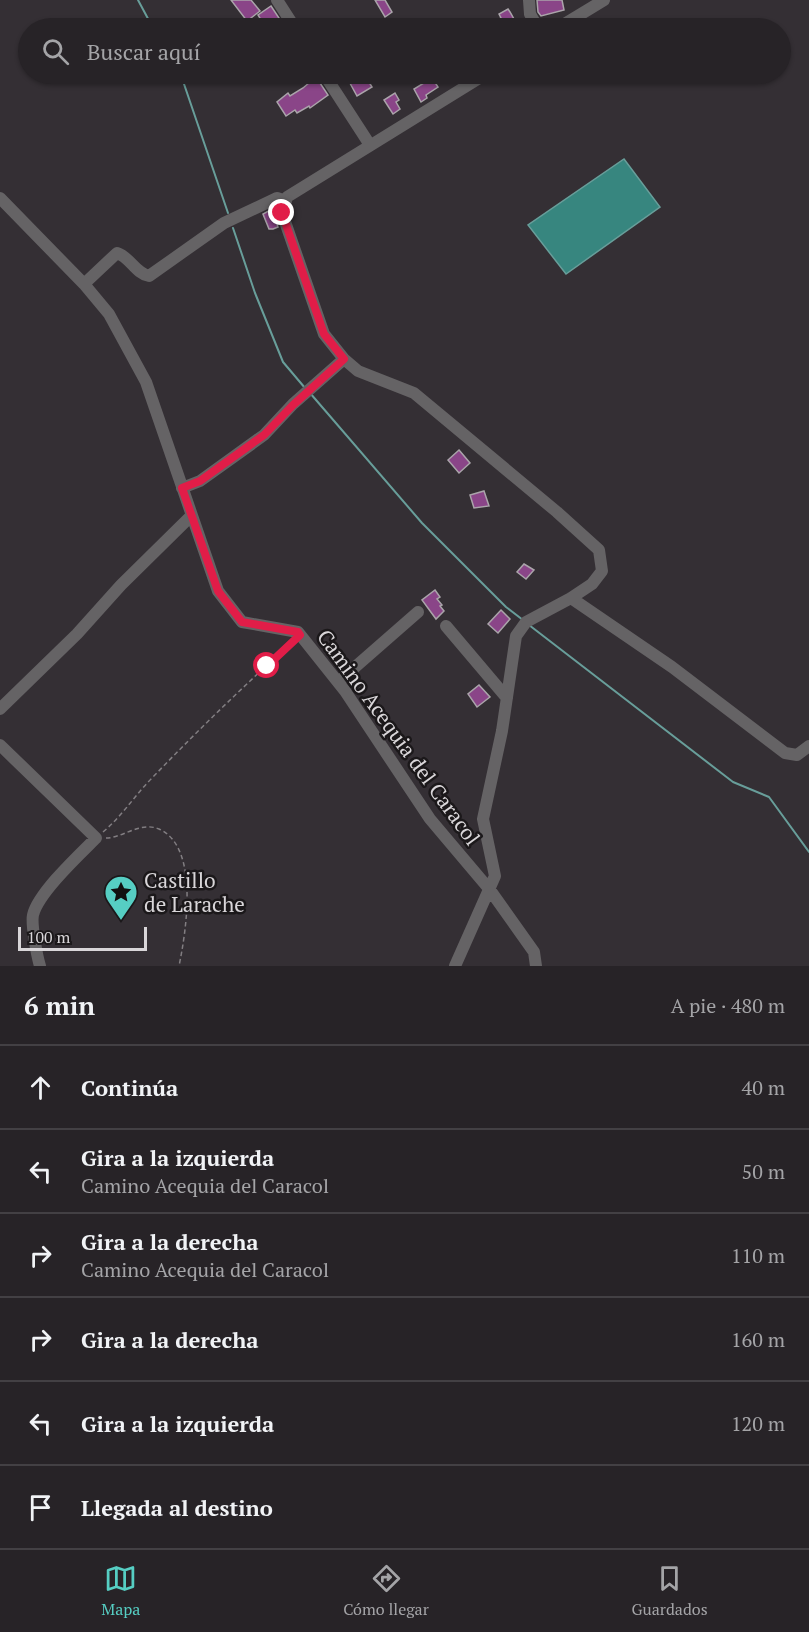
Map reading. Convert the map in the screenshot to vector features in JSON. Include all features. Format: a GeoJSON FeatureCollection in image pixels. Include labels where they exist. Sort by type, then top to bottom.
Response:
{"type":"FeatureCollection","features":[{"type":"Feature","properties":{"kind":"street"},"geometry":{"type":"LineString","coordinates":[[277,0],[289,18]]}},
{"type":"Feature","properties":{"kind":"street"},"geometry":{"type":"LineString","coordinates":[[529,0],[532,18]]}},
{"type":"Feature","properties":{"kind":"street"},"geometry":{"type":"LineString","coordinates":[[573,18],[596,2]]}},
{"type":"Feature","properties":{"kind":"street"},"geometry":{"type":"LineString","coordinates":[[330,84],[370,145]]}},
{"type":"Feature","properties":{"kind":"street"},"geometry":{"type":"LineString","coordinates":[[455,966],[495,876],[483,819],[507,698],[516,636],[526,622],[592,584],[602,571],[600,550],[414,393],[358,371],[344,359],[324,334],[282,213],[288,197],[470,84]]}},
{"type":"Feature","properties":{"kind":"street","name":"Camino Acequia del Caracol"},"geometry":{"type":"LineString","coordinates":[[0,198],[84,284],[109,314],[146,382],[218,591],[242,622],[298,632],[338,682],[430,819],[490,890],[534,952],[536,966]]}},
{"type":"Feature","properties":{"kind":"street"},"geometry":{"type":"LineString","coordinates":[[84,284],[117,253],[125,256],[143,275],[149,276],[224,224],[278,198],[286,201]]}},
{"type":"Feature","properties":{"kind":"street"},"geometry":{"type":"LineString","coordinates":[[182,488],[200,481],[264,435],[344,359]]}},
{"type":"Feature","properties":{"kind":"street"},"geometry":{"type":"LineString","coordinates":[[0,709],[191,516]]}},
{"type":"Feature","properties":{"kind":"street"},"geometry":{"type":"LineString","coordinates":[[571,598],[672,667],[785,753],[797,755],[809,746]]}},
{"type":"Feature","properties":{"kind":"street"},"geometry":{"type":"LineString","coordinates":[[338,682],[418,612]]}},
{"type":"Feature","properties":{"kind":"street"},"geometry":{"type":"LineString","coordinates":[[446,626],[507,698]]}},
{"type":"Feature","properties":{"kind":"street"},"geometry":{"type":"LineString","coordinates":[[0,746],[96,838],[61,873],[41,899],[33,915],[40,966]]}},
{"type":"Feature","properties":{"kind":"path"},"geometry":{"type":"LineString","coordinates":[[96,838],[118,819],[150,779],[241,688],[300,635]]}},
{"type":"Feature","properties":{"kind":"path"},"geometry":{"type":"LineString","coordinates":[[96,838],[112,838],[138,828],[158,828],[173,840],[184,866],[187,896],[186,925],[179,966]]}},
{"type":"Feature","properties":{"kind":"shaded area"},"geometry":{"type":"Polygon","coordinates":[[[624,159],[660,207],[566,274],[528,225],[624,159]]]}},
{"type":"Feature","properties":{"kind":"building"},"geometry":{"type":"Polygon","coordinates":[[[231,0],[251,0],[260,11],[251,18],[245,18],[231,0]]]}},
{"type":"Feature","properties":{"kind":"building"},"geometry":{"type":"Polygon","coordinates":[[[375,0],[385,0],[392,12],[385,17],[375,0]]]}},
{"type":"Feature","properties":{"kind":"building"},"geometry":{"type":"Polygon","coordinates":[[[537,0],[562,0],[564,10],[541,16],[538,12],[537,0]]]}},
{"type":"Feature","properties":{"kind":"building"},"geometry":{"type":"Polygon","coordinates":[[[271,6],[279,18],[260,18],[258,15],[271,6]]]}},
{"type":"Feature","properties":{"kind":"building"},"geometry":{"type":"Polygon","coordinates":[[[508,9],[513,18],[501,18],[499,14],[508,9]]]}},
{"type":"Feature","properties":{"kind":"building"},"geometry":{"type":"Polygon","coordinates":[[[308,84],[321,84],[328,95],[310,108],[309,106],[297,113],[295,110],[286,116],[277,102],[288,93],[290,96],[308,84]]]}},
{"type":"Feature","properties":{"kind":"building"},"geometry":{"type":"Polygon","coordinates":[[[350,84],[370,84],[372,87],[357,96],[350,84]]]}},
{"type":"Feature","properties":{"kind":"building"},"geometry":{"type":"Polygon","coordinates":[[[422,84],[436,84],[438,87],[426,95],[427,98],[421,102],[414,89],[422,84]]]}},
{"type":"Feature","properties":{"kind":"building"},"geometry":{"type":"Polygon","coordinates":[[[395,93],[400,109],[393,114],[384,100],[395,93]]]}},
{"type":"Feature","properties":{"kind":"building"},"geometry":{"type":"Polygon","coordinates":[[[272,209],[278,227],[269,229],[263,214],[272,209]]]}},
{"type":"Feature","properties":{"kind":"building"},"geometry":{"type":"Polygon","coordinates":[[[459,450],[470,463],[459,473],[448,460],[459,450]]]}},
{"type":"Feature","properties":{"kind":"building"},"geometry":{"type":"Polygon","coordinates":[[[484,491],[489,506],[474,508],[470,495],[484,491]]]}},
{"type":"Feature","properties":{"kind":"building"},"geometry":{"type":"Polygon","coordinates":[[[524,564],[534,570],[526,579],[517,572],[524,564]]]}},
{"type":"Feature","properties":{"kind":"building"},"geometry":{"type":"Polygon","coordinates":[[[435,590],[440,597],[437,599],[444,611],[436,619],[422,600],[435,590]]]}},
{"type":"Feature","properties":{"kind":"building"},"geometry":{"type":"Polygon","coordinates":[[[501,610],[510,619],[498,633],[488,624],[501,610]]]}},
{"type":"Feature","properties":{"kind":"building"},"geometry":{"type":"Polygon","coordinates":[[[479,685],[490,697],[477,707],[468,694],[479,685]]]}},
{"type":"Feature","properties":{"kind":"waterway"},"geometry":{"type":"LineString","coordinates":[[138,0],[148,18]]}},
{"type":"Feature","properties":{"kind":"waterway"},"geometry":{"type":"LineString","coordinates":[[184,84],[228,213]]}},
{"type":"Feature","properties":{"kind":"waterway"},"geometry":{"type":"LineString","coordinates":[[233,228],[255,293],[283,362],[305,388]]}},
{"type":"Feature","properties":{"kind":"waterway"},"geometry":{"type":"LineString","coordinates":[[310,393],[422,523],[506,607],[523,620]]}},
{"type":"Feature","properties":{"kind":"waterway"},"geometry":{"type":"LineString","coordinates":[[529,625],[733,782],[769,797],[809,852]]}},
{"type":"Feature","properties":{"kind":"place","name":"Castillo de Larache"},"geometry":{"type":"Point","coordinates":[121,921]}},
{"type":"Feature","properties":{"kind":"route"},"geometry":{"type":"LineString","coordinates":[[267,666],[300,635],[298,632],[242,622],[218,591],[182,488],[200,481],[264,435],[344,359],[324,334],[282,213]]}}]}
